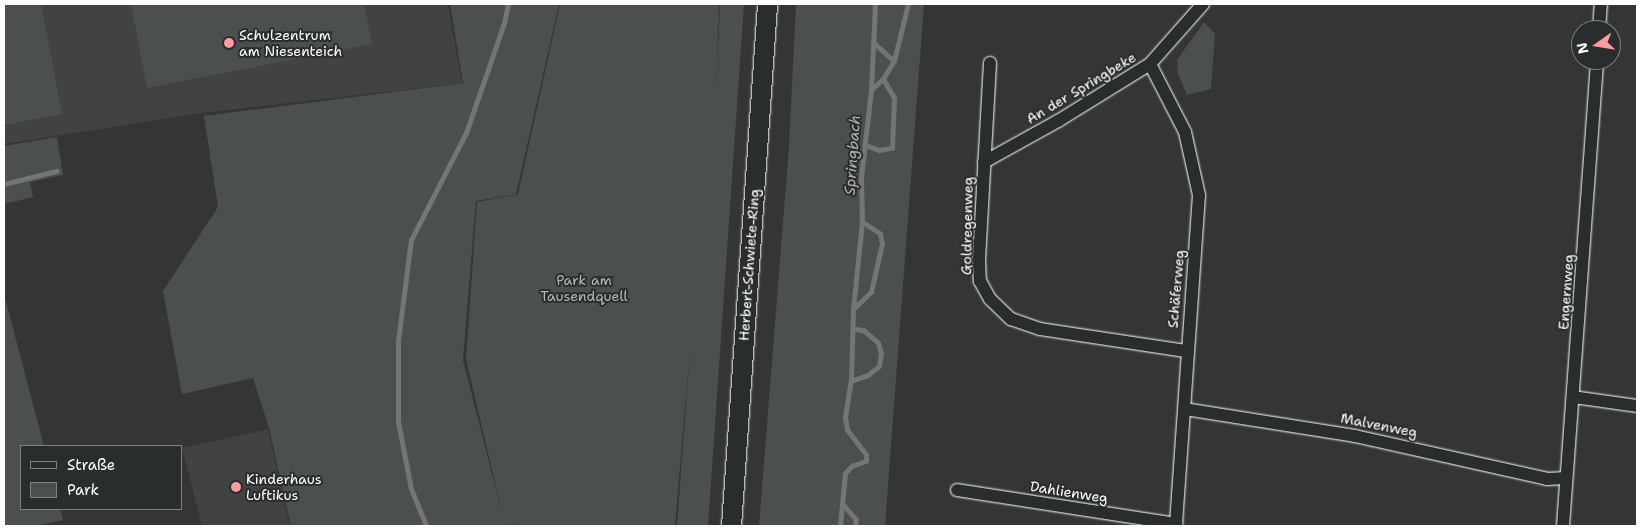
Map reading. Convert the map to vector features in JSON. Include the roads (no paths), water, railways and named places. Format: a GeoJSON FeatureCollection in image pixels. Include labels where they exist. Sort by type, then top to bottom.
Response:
{"type":"FeatureCollection","features":[{"type":"Feature","properties":{"kind":"main road","name":"Herbert-Schwiete-Ring"},"geometry":{"type":"LineString","coordinates":[[731,526],[767,4]]}},
{"type":"Feature","properties":{"kind":"street","name":"An der Springbeke"},"geometry":{"type":"LineString","coordinates":[[984,162],[1058,121],[1150,64],[1203,4]]}},
{"type":"Feature","properties":{"kind":"street"},"geometry":{"type":"LineString","coordinates":[[1600,20],[1601,4]]}},
{"type":"Feature","properties":{"kind":"street","name":"Goldregenweg"},"geometry":{"type":"LineString","coordinates":[[990,63],[980,281],[1000,312],[1021,324],[1040,329],[1186,351]]}},
{"type":"Feature","properties":{"kind":"street","name":"Schäferweg"},"geometry":{"type":"LineString","coordinates":[[1150,64],[1185,132],[1199,195],[1186,351],[1176,525]]}},
{"type":"Feature","properties":{"kind":"street","name":"Engernweg"},"geometry":{"type":"LineString","coordinates":[[1562,526],[1596,70]]}},
{"type":"Feature","properties":{"kind":"street"},"geometry":{"type":"LineString","coordinates":[[1573,397],[1637,406]]}},
{"type":"Feature","properties":{"kind":"street","name":"Malvenweg"},"geometry":{"type":"LineString","coordinates":[[1184,409],[1355,436],[1547,479],[1566,478]]}},
{"type":"Feature","properties":{"kind":"street","name":"Dahlienweg"},"geometry":{"type":"LineString","coordinates":[[957,490],[1176,525]]}},
{"type":"Feature","properties":{"kind":"waterway"},"geometry":{"type":"LineString","coordinates":[[426,526],[411,489],[398,422],[398,341],[411,240],[466,133],[504,23],[508,4]]}},
{"type":"Feature","properties":{"kind":"waterway","name":"Springbach"},"geometry":{"type":"LineString","coordinates":[[840,526],[845,473],[852,466],[866,461],[866,455],[847,430],[845,417],[851,381],[853,309],[871,292],[882,244],[880,234],[862,222],[861,177],[871,90],[875,4]]}},
{"type":"Feature","properties":{"kind":"waterway","name":"Springbach"},"geometry":{"type":"LineString","coordinates":[[871,90],[883,79],[894,61],[908,4]]}},
{"type":"Feature","properties":{"kind":"waterway"},"geometry":{"type":"LineString","coordinates":[[873,42],[894,61]]}},
{"type":"Feature","properties":{"kind":"waterway"},"geometry":{"type":"LineString","coordinates":[[866,145],[879,150],[892,148],[894,98],[883,79]]}},
{"type":"Feature","properties":{"kind":"waterway"},"geometry":{"type":"LineString","coordinates":[[4,184],[56,171]]}},
{"type":"Feature","properties":{"kind":"waterway","name":"Springbach"},"geometry":{"type":"LineString","coordinates":[[853,309],[862,222]]}},
{"type":"Feature","properties":{"kind":"waterway","name":"Springbach"},"geometry":{"type":"LineString","coordinates":[[851,381],[868,375],[879,366],[881,354],[878,343],[864,331],[854,329]]}},
{"type":"Feature","properties":{"kind":"waterway","name":"Springbach"},"geometry":{"type":"LineString","coordinates":[[842,503],[856,519],[856,526]]}},
{"type":"Feature","properties":{"kind":"place","name":"Schulzentrum am Niesenteich"},"geometry":{"type":"Point","coordinates":[229,43]}},
{"type":"Feature","properties":{"kind":"place","name":"Kinderhaus Luftikus"},"geometry":{"type":"Point","coordinates":[236,487]}},
{"type":"Feature","properties":{"kind":"park label","name":"Park am Tausendquell"},"geometry":{"type":"Point","coordinates":[584,288]}}]}
